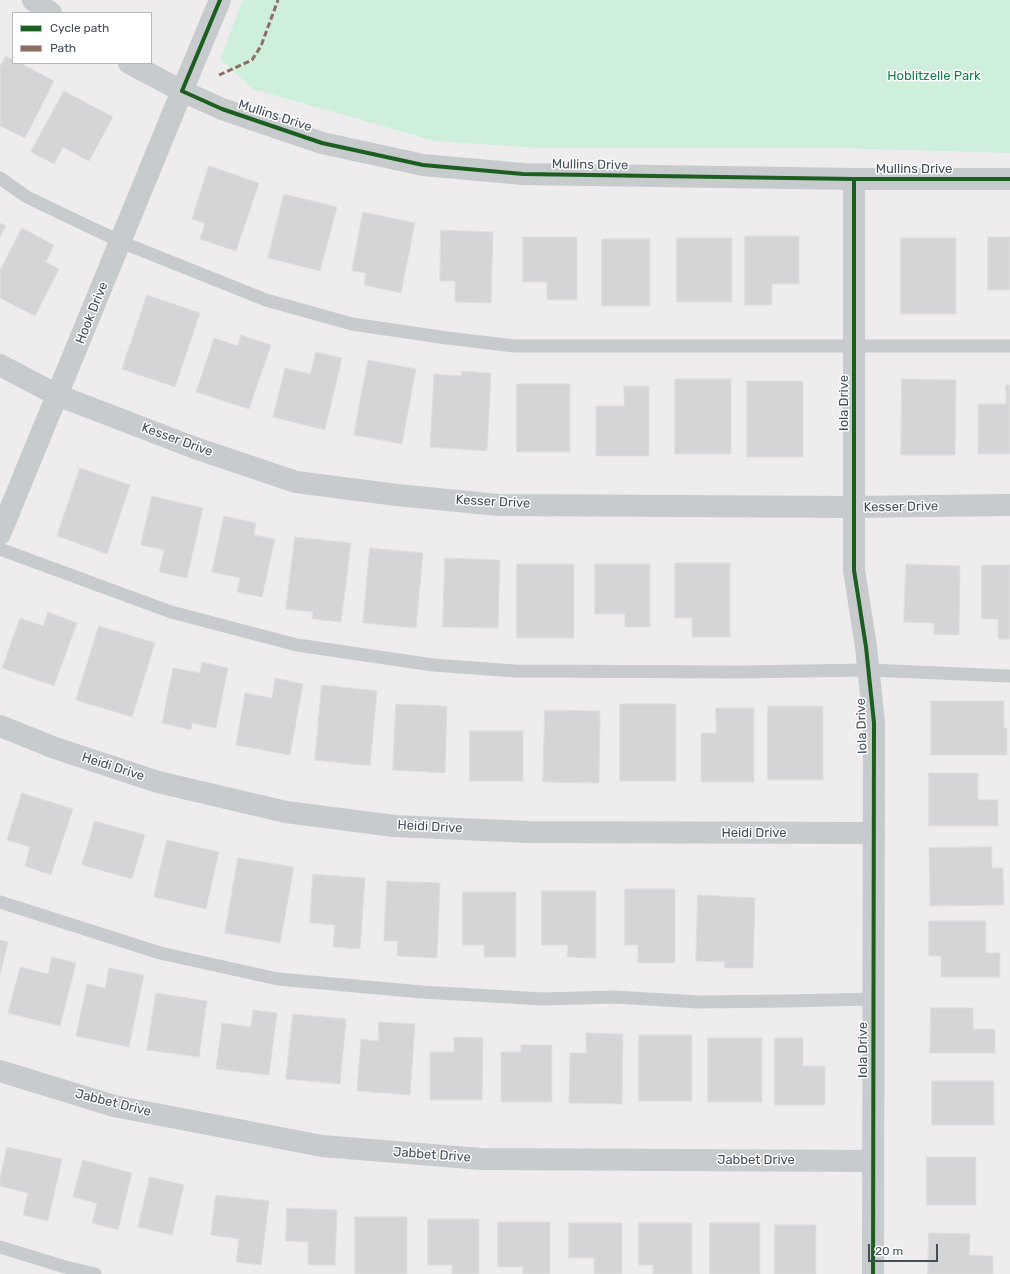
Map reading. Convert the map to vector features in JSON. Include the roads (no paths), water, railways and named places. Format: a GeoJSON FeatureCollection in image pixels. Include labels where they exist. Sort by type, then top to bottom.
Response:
{"type":"FeatureCollection","features":[{"type":"Feature","properties":{"kind":"street","name":"Hook Drive"},"geometry":{"type":"LineString","coordinates":[[0,534],[220,0]]}},
{"type":"Feature","properties":{"kind":"street","name":"Mullins Drive"},"geometry":{"type":"LineString","coordinates":[[131,64],[182,91],[222,109],[322,142],[422,165],[523,174],[854,179],[1010,179]]}},
{"type":"Feature","properties":{"kind":"street","name":"Iola Drive"},"geometry":{"type":"LineString","coordinates":[[854,179],[854,570],[866,647],[874,723],[873,1274]]}},
{"type":"Feature","properties":{"kind":"street","name":"Kesser Drive"},"geometry":{"type":"LineString","coordinates":[[0,365],[57,395],[195,448],[296,482],[397,495],[498,505],[854,507],[1010,505]]}},
{"type":"Feature","properties":{"kind":"street","name":"Heidi Drive"},"geometry":{"type":"LineString","coordinates":[[0,726],[55,748],[158,782],[286,812],[394,826],[528,832],[874,833]]}},
{"type":"Feature","properties":{"kind":"street","name":"Jabbet Drive"},"geometry":{"type":"LineString","coordinates":[[0,1071],[114,1106],[322,1146],[481,1158],[873,1161]]}},
{"type":"Feature","properties":{"kind":"lane"},"geometry":{"type":"LineString","coordinates":[[0,178],[27,197],[120,242],[266,300],[352,324],[514,346],[1010,346]]}},
{"type":"Feature","properties":{"kind":"lane"},"geometry":{"type":"LineString","coordinates":[[0,549],[172,612],[297,645],[433,665],[522,671],[740,672],[869,670],[1010,676]]}},
{"type":"Feature","properties":{"kind":"lane"},"geometry":{"type":"LineString","coordinates":[[0,902],[160,953],[278,979],[422,992],[543,999],[615,997],[712,1002],[873,998]]}},
{"type":"Feature","properties":{"kind":"lane"},"geometry":{"type":"LineString","coordinates":[[0,1247],[65,1267],[95,1274]]}},
{"type":"Feature","properties":{"kind":"park label","name":"Hoblitzelle Park"},"geometry":{"type":"Point","coordinates":[934,76]}}]}
